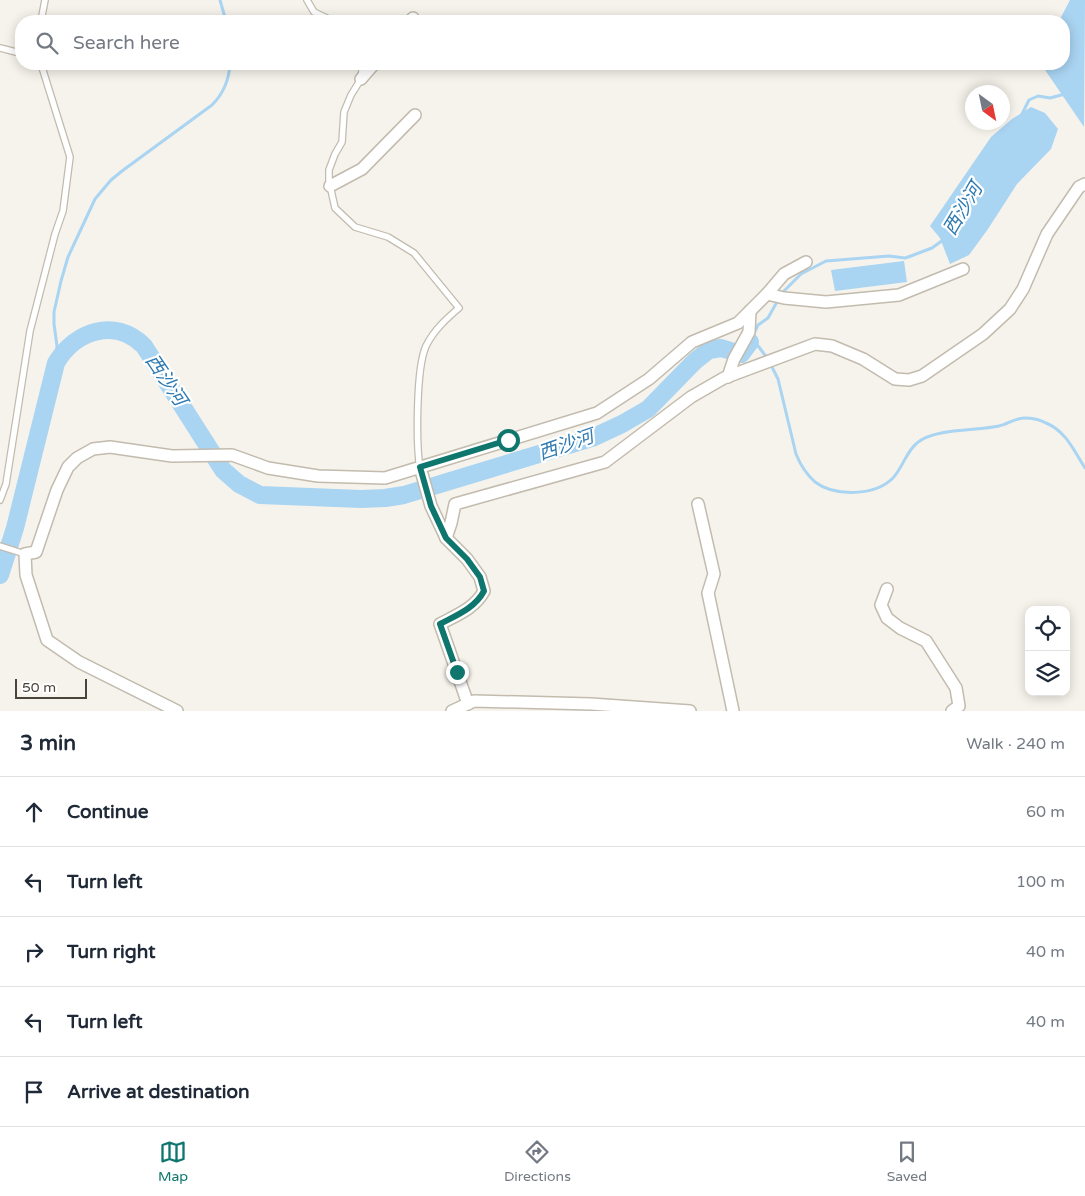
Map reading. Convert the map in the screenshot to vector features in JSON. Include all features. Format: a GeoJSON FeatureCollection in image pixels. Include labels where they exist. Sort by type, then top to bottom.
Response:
{"type":"FeatureCollection","features":[{"type":"Feature","properties":{"kind":"street"},"geometry":{"type":"LineString","coordinates":[[361,79],[369,70]]}},
{"type":"Feature","properties":{"kind":"street"},"geometry":{"type":"LineString","coordinates":[[330,186],[362,169],[414,115]]}},
{"type":"Feature","properties":{"kind":"street"},"geometry":{"type":"LineString","coordinates":[[446,538],[455,504],[605,462],[691,397],[728,377],[815,344],[832,346],[863,359],[895,379],[910,380],[922,376],[983,334],[1010,309],[1023,289],[1047,234],[1079,187],[1085,184]]}},
{"type":"Feature","properties":{"kind":"street"},"geometry":{"type":"LineString","coordinates":[[177,711],[79,662],[46,640],[26,574],[26,554],[36,552],[61,481],[72,462],[82,454],[93,449],[110,447],[153,454],[193,457],[232,455],[268,468],[318,476],[384,478],[421,471],[597,413],[649,379],[692,342],[738,323],[784,274],[806,262]]}},
{"type":"Feature","properties":{"kind":"street"},"geometry":{"type":"LineString","coordinates":[[767,294],[784,298],[826,302],[899,295],[963,269]]}},
{"type":"Feature","properties":{"kind":"street"},"geometry":{"type":"LineString","coordinates":[[728,377],[734,359],[749,332],[750,311]]}},
{"type":"Feature","properties":{"kind":"street"},"geometry":{"type":"LineString","coordinates":[[421,471],[431,506],[446,538],[467,559],[480,577],[484,591],[479,600],[471,607],[440,624],[468,704]]}},
{"type":"Feature","properties":{"kind":"street"},"geometry":{"type":"LineString","coordinates":[[698,504],[714,574],[708,594],[733,711]]}},
{"type":"Feature","properties":{"kind":"street"},"geometry":{"type":"LineString","coordinates":[[887,589],[881,605],[887,618],[900,628],[926,641],[956,688],[959,706],[952,711]]}},
{"type":"Feature","properties":{"kind":"street"},"geometry":{"type":"LineString","coordinates":[[452,711],[474,701],[552,707],[690,711]]}},
{"type":"Feature","properties":{"kind":"lane"},"geometry":{"type":"LineString","coordinates":[[42,15],[45,0]]}},
{"type":"Feature","properties":{"kind":"lane"},"geometry":{"type":"LineString","coordinates":[[307,0],[314,12],[320,15]]}},
{"type":"Feature","properties":{"kind":"lane"},"geometry":{"type":"LineString","coordinates":[[0,48],[15,52]]}},
{"type":"Feature","properties":{"kind":"lane"},"geometry":{"type":"LineString","coordinates":[[0,500],[6,484],[30,331],[55,234],[63,212],[70,157],[42,70]]}},
{"type":"Feature","properties":{"kind":"lane"},"geometry":{"type":"LineString","coordinates":[[362,70],[361,79],[351,94],[344,112],[342,142],[329,170],[330,186],[335,208],[355,227],[388,238],[414,253],[459,308],[436,330],[426,346],[422,357],[418,399],[421,471]]}},
{"type":"Feature","properties":{"kind":"lane"},"geometry":{"type":"LineString","coordinates":[[0,546],[26,554]]}},
{"type":"Feature","properties":{"kind":"water"},"geometry":{"type":"Polygon","coordinates":[[[1070,0],[1085,0],[1084,127],[1045,70],[1070,70],[1070,15],[1062,15],[1070,0]]]}},
{"type":"Feature","properties":{"kind":"water"},"geometry":{"type":"Polygon","coordinates":[[[1031,107],[1045,113],[1058,129],[1051,149],[1017,184],[969,255],[950,264],[940,238],[930,226],[991,137],[999,130],[1010,130],[1010,121],[1031,107]]]}},
{"type":"Feature","properties":{"kind":"water"},"geometry":{"type":"Polygon","coordinates":[[[904,261],[907,282],[835,291],[831,270],[904,261]]]}},
{"type":"Feature","properties":{"kind":"waterway"},"geometry":{"type":"LineString","coordinates":[[220,0],[224,15]]}},
{"type":"Feature","properties":{"kind":"waterway"},"geometry":{"type":"LineString","coordinates":[[56,363],[57,346],[54,312],[61,281],[68,257],[95,199],[111,180],[122,171],[212,105],[220,96],[225,86],[229,70]]}},
{"type":"Feature","properties":{"kind":"waterway","name":"西沙河"},"geometry":{"type":"LineString","coordinates":[[1021,116],[1029,100],[1038,96],[1050,98],[1065,94]]}},
{"type":"Feature","properties":{"kind":"waterway","name":"西沙河"},"geometry":{"type":"LineString","coordinates":[[781,294],[801,274],[826,261],[889,256],[905,258],[932,248],[943,240]]}},
{"type":"Feature","properties":{"kind":"waterway","name":"西沙河"},"geometry":{"type":"LineString","coordinates":[[767,358],[751,340],[758,325],[768,318],[778,300]]}},
{"type":"Feature","properties":{"kind":"waterway","name":"西沙河"},"geometry":{"type":"LineString","coordinates":[[0,575],[15,528],[56,363],[74,343],[96,332],[108,330],[121,332],[133,337],[144,346],[223,470],[239,484],[260,495],[361,499],[404,495],[592,438],[648,409],[695,361],[709,350],[721,348],[741,354],[750,342]]}},
{"type":"Feature","properties":{"kind":"waterway"},"geometry":{"type":"LineString","coordinates":[[770,363],[778,379],[796,454],[806,472],[815,482],[823,487],[844,492],[866,491],[876,488],[893,478],[913,447],[925,438],[945,432],[990,428],[1021,418],[1041,421],[1059,431],[1069,442],[1085,468]]}},
{"type":"Feature","properties":{"kind":"route"},"geometry":{"type":"LineString","coordinates":[[457,672],[440,624],[471,607],[479,600],[484,591],[480,577],[467,559],[446,538],[431,506],[420,467],[508,440]]}}]}
